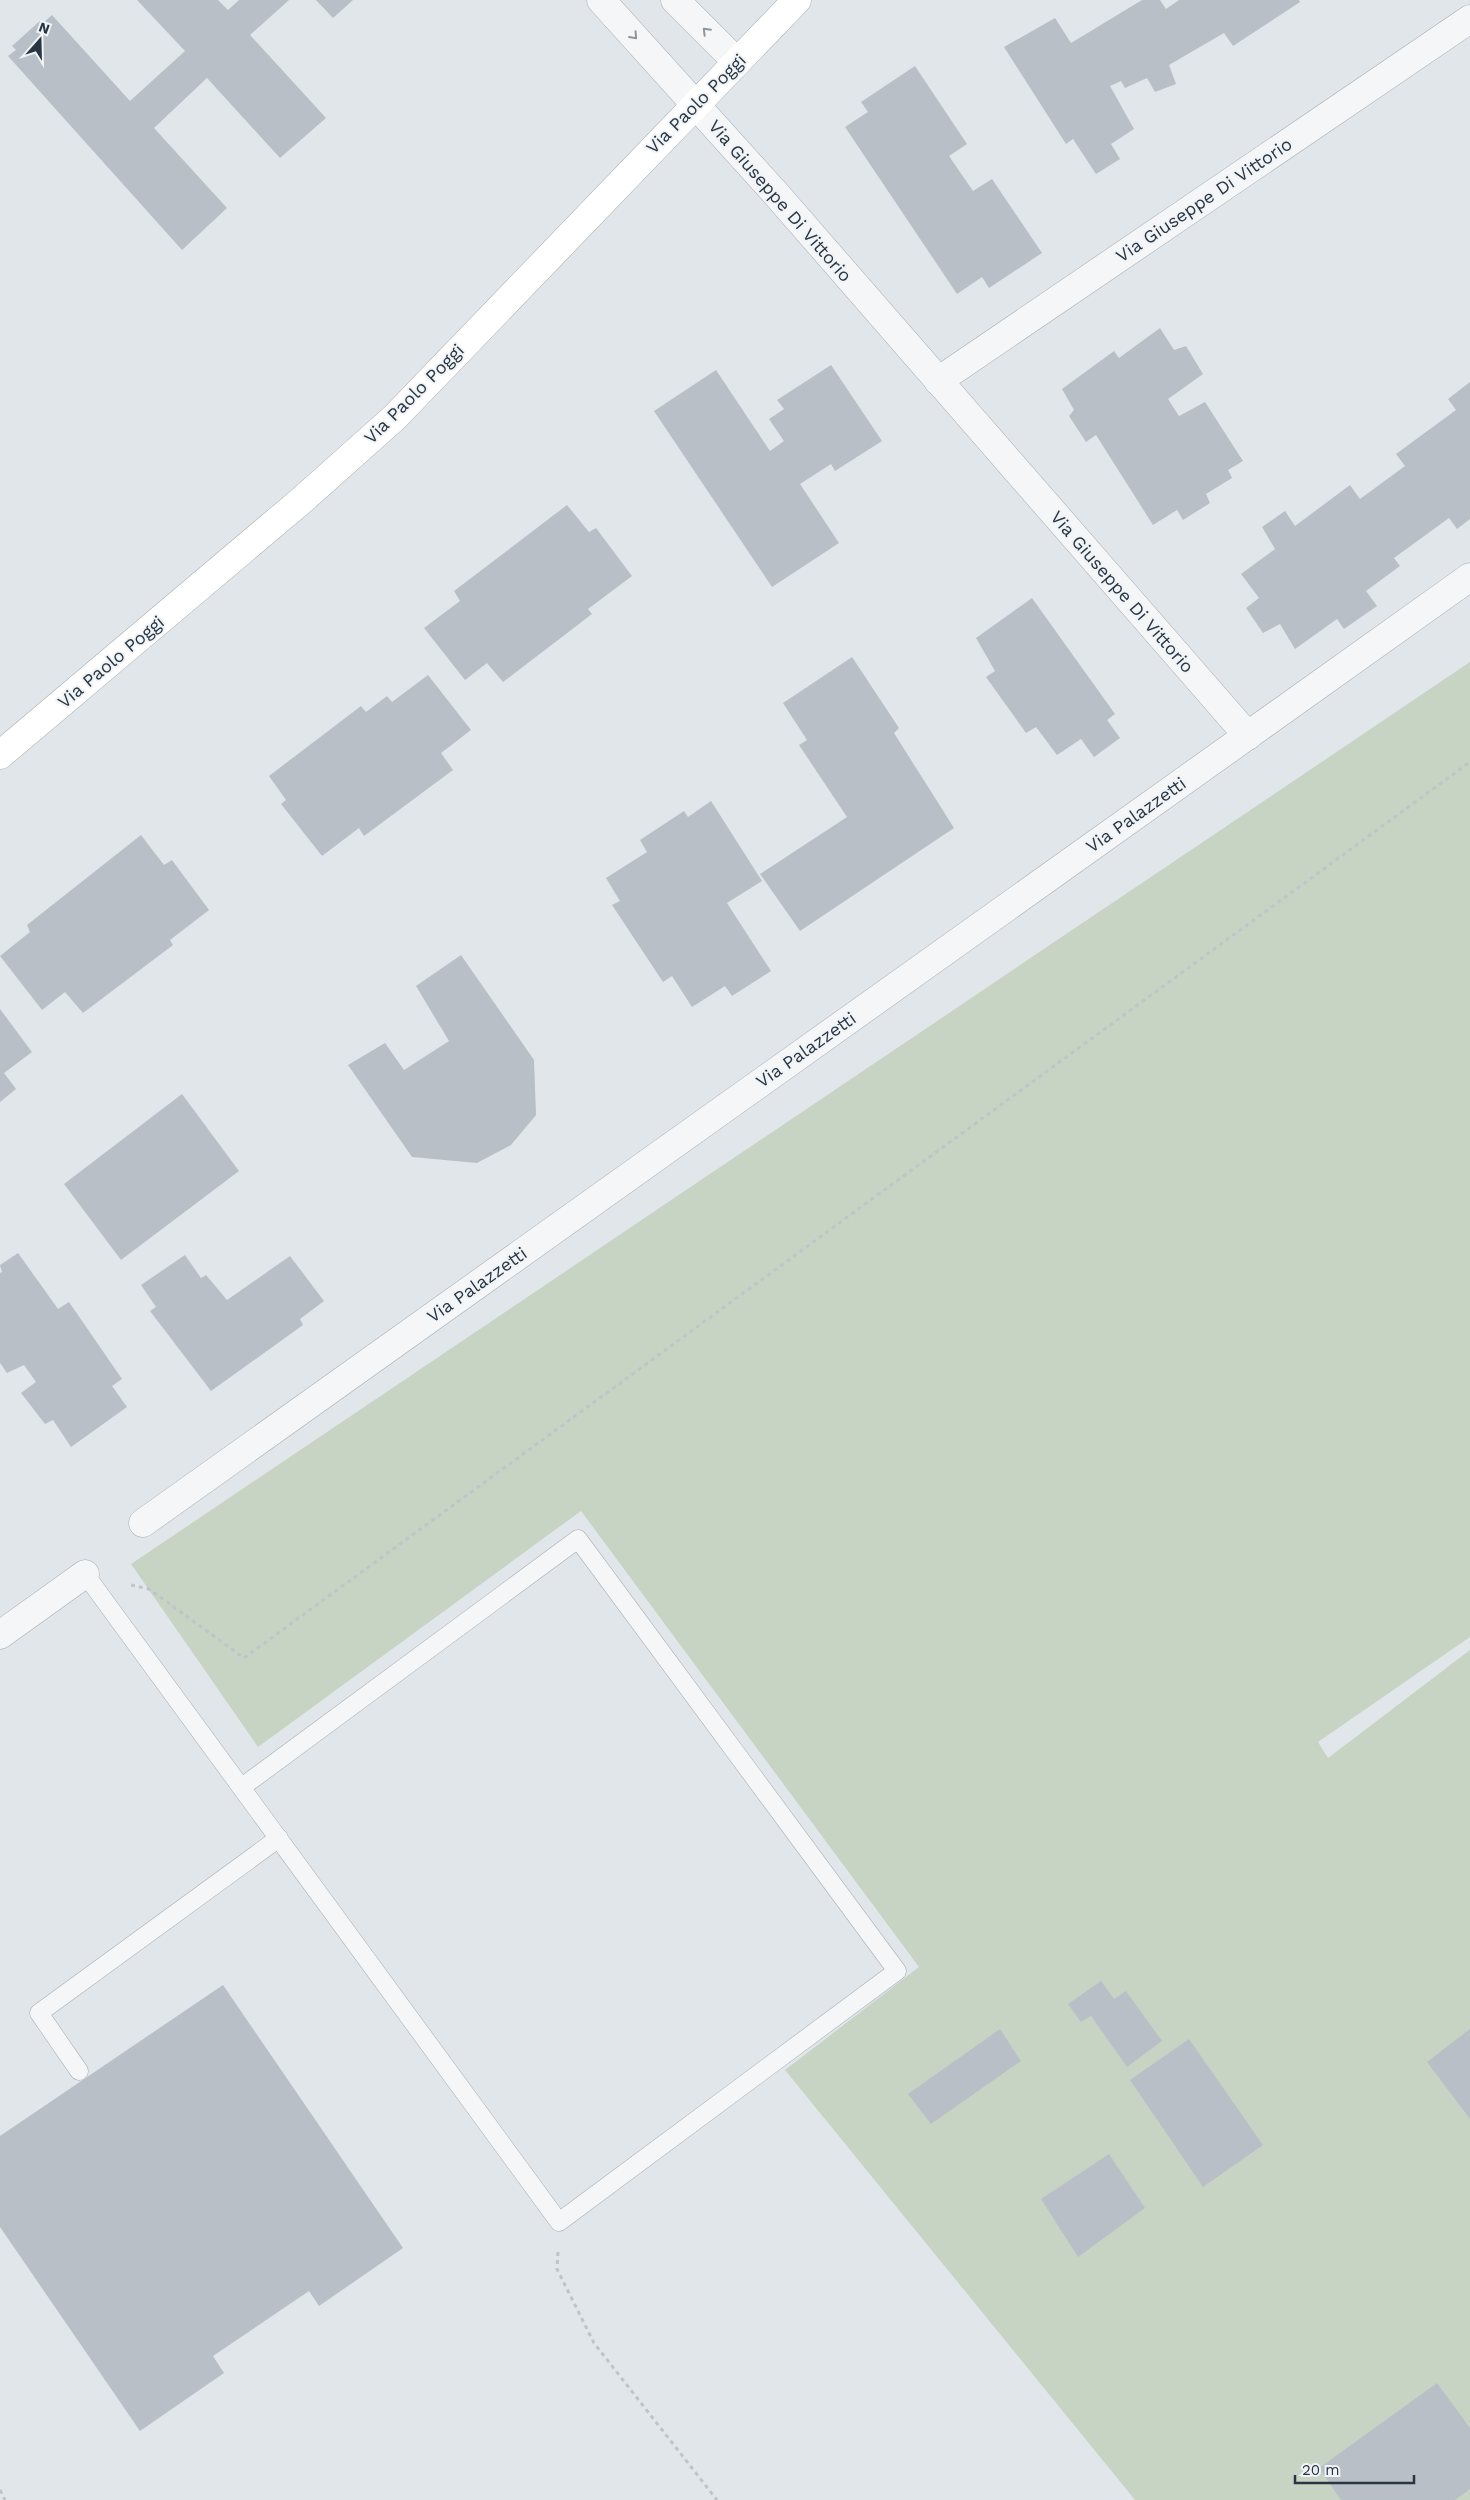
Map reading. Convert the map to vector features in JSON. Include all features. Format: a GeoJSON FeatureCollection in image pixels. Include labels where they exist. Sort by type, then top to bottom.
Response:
{"type":"FeatureCollection","features":[{"type":"Feature","properties":{"kind":"main road","name":"Via Paolo Poggi"},"geometry":{"type":"LineString","coordinates":[[0,754],[287,513],[394,417],[797,0]]}},
{"type":"Feature","properties":{"kind":"street","name":"Via Giuseppe Di Vittorio"},"geometry":{"type":"LineString","coordinates":[[601,0],[695,104],[1248,736]]}},
{"type":"Feature","properties":{"kind":"street"},"geometry":{"type":"LineString","coordinates":[[675,0],[737,62]]}},
{"type":"Feature","properties":{"kind":"street","name":"Via Giuseppe Di Vittorio"},"geometry":{"type":"LineString","coordinates":[[938,381],[1470,19]]}},
{"type":"Feature","properties":{"kind":"street","name":"Via Palazzetti"},"geometry":{"type":"LineString","coordinates":[[143,1523],[1470,578]]}},
{"type":"Feature","properties":{"kind":"street"},"geometry":{"type":"LineString","coordinates":[[0,1635],[85,1574]]}},
{"type":"Feature","properties":{"kind":"lane"},"geometry":{"type":"LineString","coordinates":[[85,1574],[559,2222],[897,1971],[578,1539],[242,1787]]}},
{"type":"Feature","properties":{"kind":"lane"},"geometry":{"type":"LineString","coordinates":[[79,2071],[39,2013],[279,1838]]}},
{"type":"Feature","properties":{"kind":"path"},"geometry":{"type":"LineString","coordinates":[[85,1574],[149,1589],[244,1658],[1470,762]]}},
{"type":"Feature","properties":{"kind":"path"},"geometry":{"type":"LineString","coordinates":[[559,2222],[557,2269],[594,2343],[717,2500]]}},
{"type":"Feature","properties":{"kind":"path"},"geometry":{"type":"LineString","coordinates":[[0,2490],[5,2500]]}},
{"type":"Feature","properties":{"kind":"green space"},"geometry":{"type":"Polygon","coordinates":[[[1470,662],[1470,1637],[1318,1742],[1328,1758],[1470,1650],[1470,2500],[1135,2500],[785,2070],[919,1967],[581,1511],[258,1747],[131,1564],[1470,662]]]}},
{"type":"Feature","properties":{"kind":"building"},"geometry":{"type":"Polygon","coordinates":[[[137,0],[218,0],[228,10],[239,0],[289,0],[250,35],[326,118],[280,158],[207,78],[154,128],[227,208],[182,250],[8,56],[16,50],[12,46],[41,20],[43,23],[52,15],[130,101],[185,51],[137,0]]]}},
{"type":"Feature","properties":{"kind":"building"},"geometry":{"type":"Polygon","coordinates":[[[316,0],[353,0],[333,18],[316,0]]]}},
{"type":"Feature","properties":{"kind":"building"},"geometry":{"type":"Polygon","coordinates":[[[1142,0],[1160,0],[1166,9],[1179,0],[1299,0],[1300,2],[1233,46],[1224,33],[1169,65],[1176,84],[1155,92],[1147,78],[1125,88],[1121,81],[1110,86],[1134,129],[1111,144],[1120,159],[1096,174],[1073,139],[1066,144],[1004,47],[1055,18],[1071,43],[1142,0]]]}},
{"type":"Feature","properties":{"kind":"building"},"geometry":{"type":"Polygon","coordinates":[[[915,66],[967,144],[949,156],[973,191],[992,179],[1042,253],[989,288],[982,277],[957,294],[845,127],[868,112],[861,102],[915,66]]]}},
{"type":"Feature","properties":{"kind":"building"},"geometry":{"type":"Polygon","coordinates":[[[1160,328],[1174,350],[1186,346],[1203,374],[1168,399],[1179,416],[1205,402],[1243,461],[1228,470],[1232,478],[1206,494],[1210,503],[1183,520],[1177,510],[1153,525],[1096,435],[1086,442],[1069,416],[1074,410],[1062,389],[1114,351],[1119,358],[1160,328]]]}},
{"type":"Feature","properties":{"kind":"building"},"geometry":{"type":"Polygon","coordinates":[[[831,365],[882,441],[835,471],[831,464],[800,484],[839,543],[772,587],[654,411],[716,370],[770,451],[784,441],[769,419],[784,409],[777,400],[831,365]]]}},
{"type":"Feature","properties":{"kind":"building"},"geometry":{"type":"Polygon","coordinates":[[[1470,382],[1470,519],[1457,529],[1449,518],[1394,558],[1400,566],[1366,591],[1377,606],[1344,629],[1337,619],[1295,649],[1280,624],[1263,633],[1246,608],[1259,598],[1241,574],[1275,549],[1262,527],[1285,511],[1295,526],[1350,485],[1360,499],[1405,466],[1396,454],[1456,410],[1448,399],[1470,382]]]}},
{"type":"Feature","properties":{"kind":"building"},"geometry":{"type":"Polygon","coordinates":[[[567,505],[589,532],[596,528],[632,576],[588,609],[592,614],[503,682],[487,663],[465,680],[424,628],[460,601],[454,591],[567,505]]]}},
{"type":"Feature","properties":{"kind":"building"},"geometry":{"type":"Polygon","coordinates":[[[1032,598],[1115,714],[1107,720],[1120,738],[1094,757],[1081,739],[1057,755],[1036,727],[1026,733],[986,677],[995,671],[976,638],[1032,598]]]}},
{"type":"Feature","properties":{"kind":"building"},"geometry":{"type":"Polygon","coordinates":[[[852,657],[899,728],[894,733],[954,828],[800,931],[760,874],[847,817],[799,745],[807,740],[783,703],[852,657]]]}},
{"type":"Feature","properties":{"kind":"building"},"geometry":{"type":"Polygon","coordinates":[[[428,675],[471,730],[441,753],[453,770],[364,836],[359,828],[322,856],[281,804],[286,800],[269,776],[361,706],[366,712],[387,696],[392,702],[428,675]]]}},
{"type":"Feature","properties":{"kind":"building"},"geometry":{"type":"Polygon","coordinates":[[[711,801],[762,881],[727,903],[771,971],[732,996],[725,986],[692,1007],[672,976],[663,982],[612,905],[620,901],[606,878],[647,852],[640,840],[684,811],[688,817],[711,801]]]}},
{"type":"Feature","properties":{"kind":"building"},"geometry":{"type":"Polygon","coordinates":[[[141,835],[164,865],[172,860],[209,910],[170,940],[173,945],[83,1013],[65,992],[42,1010],[0,956],[30,932],[27,925],[141,835]]]}},
{"type":"Feature","properties":{"kind":"building"},"geometry":{"type":"Polygon","coordinates":[[[461,955],[534,1060],[536,1115],[511,1145],[477,1163],[412,1157],[348,1065],[385,1043],[404,1070],[449,1041],[416,986],[461,955]]]}},
{"type":"Feature","properties":{"kind":"building"},"geometry":{"type":"Polygon","coordinates":[[[0,1009],[32,1052],[4,1073],[16,1089],[0,1102],[0,1009]]]}},
{"type":"Feature","properties":{"kind":"building"},"geometry":{"type":"Polygon","coordinates":[[[182,1094],[239,1171],[121,1260],[64,1184],[182,1094]]]}},
{"type":"Feature","properties":{"kind":"building"},"geometry":{"type":"Polygon","coordinates":[[[18,1253],[58,1309],[69,1302],[122,1379],[112,1386],[127,1407],[71,1447],[53,1420],[45,1424],[21,1393],[36,1382],[24,1365],[7,1373],[0,1363],[0,1273],[2,1272],[0,1265],[18,1253]]]}},
{"type":"Feature","properties":{"kind":"building"},"geometry":{"type":"Polygon","coordinates":[[[185,1255],[201,1278],[206,1275],[227,1300],[290,1256],[324,1301],[300,1319],[303,1325],[211,1391],[150,1311],[156,1307],[141,1285],[185,1255]]]}},
{"type":"Feature","properties":{"kind":"building"},"geometry":{"type":"Polygon","coordinates":[[[1101,1981],[1114,1999],[1126,1991],[1162,2041],[1127,2067],[1091,2016],[1081,2022],[1068,2004],[1101,1981]]]}},
{"type":"Feature","properties":{"kind":"building"},"geometry":{"type":"Polygon","coordinates":[[[223,1985],[403,2248],[319,2306],[309,2291],[213,2356],[224,2373],[140,2431],[0,2227],[0,2136],[223,1985]]]}},
{"type":"Feature","properties":{"kind":"building"},"geometry":{"type":"Polygon","coordinates":[[[1000,2029],[1021,2061],[931,2124],[908,2094],[1000,2029]]]}},
{"type":"Feature","properties":{"kind":"building"},"geometry":{"type":"Polygon","coordinates":[[[1470,2029],[1470,2119],[1427,2062],[1470,2029]]]}},
{"type":"Feature","properties":{"kind":"building"},"geometry":{"type":"Polygon","coordinates":[[[1189,2039],[1263,2145],[1203,2187],[1130,2080],[1189,2039]]]}},
{"type":"Feature","properties":{"kind":"building"},"geometry":{"type":"Polygon","coordinates":[[[1109,2154],[1145,2208],[1078,2257],[1041,2199],[1109,2154]]]}},
{"type":"Feature","properties":{"kind":"building"},"geometry":{"type":"Polygon","coordinates":[[[1437,2383],[1470,2428],[1470,2489],[1455,2500],[1341,2500],[1319,2468],[1437,2383]]]}}]}
